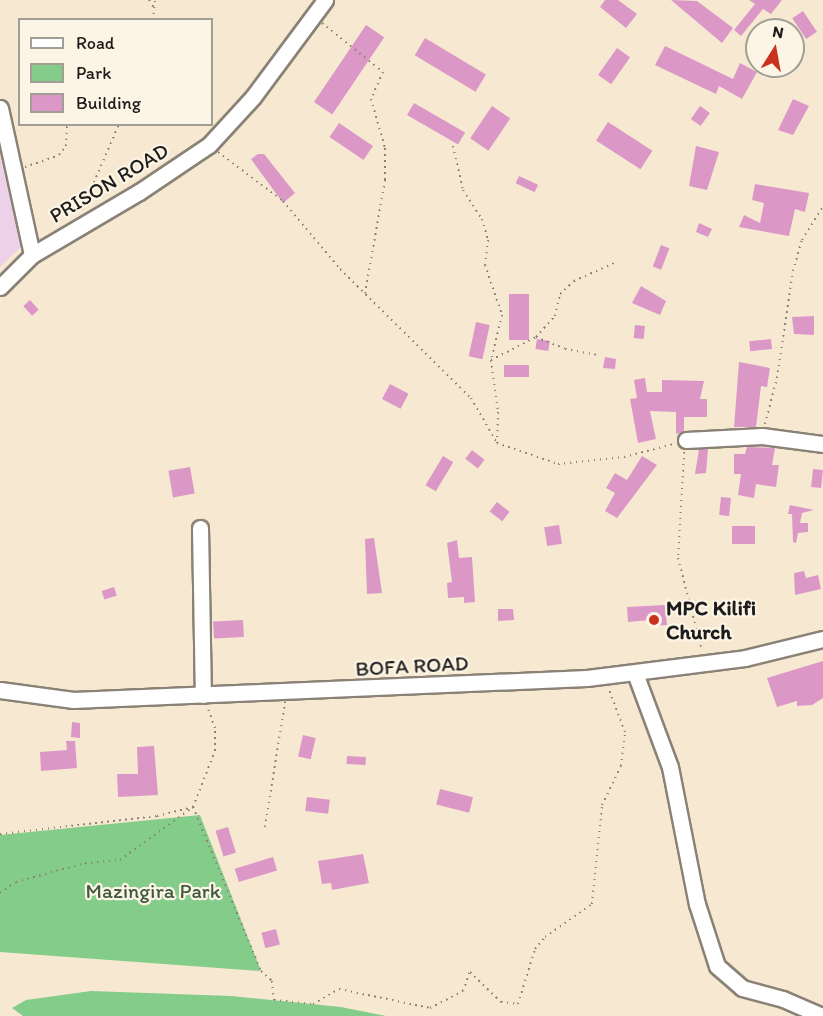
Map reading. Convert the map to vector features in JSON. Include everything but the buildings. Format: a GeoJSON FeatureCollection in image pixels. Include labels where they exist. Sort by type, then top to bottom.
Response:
{"type":"FeatureCollection","features":[{"type":"Feature","properties":{"kind":"street","name":"PRISON ROAD"},"geometry":{"type":"LineString","coordinates":[[0,287],[32,255],[72,229],[139,192],[209,145],[253,97],[326,0]]}},
{"type":"Feature","properties":{"kind":"street"},"geometry":{"type":"LineString","coordinates":[[0,108],[32,255]]}},
{"type":"Feature","properties":{"kind":"street"},"geometry":{"type":"LineString","coordinates":[[686,440],[762,436],[823,444]]}},
{"type":"Feature","properties":{"kind":"street"},"geometry":{"type":"LineString","coordinates":[[200,528],[203,695]]}},
{"type":"Feature","properties":{"kind":"street","name":"BOFA ROAD"},"geometry":{"type":"LineString","coordinates":[[0,690],[73,700],[287,690],[373,690],[604,676],[705,664],[823,639]]}},
{"type":"Feature","properties":{"kind":"street"},"geometry":{"type":"LineString","coordinates":[[636,674],[670,767],[697,904],[717,966],[742,988],[822,1016]]}},
{"type":"Feature","properties":{"kind":"path"},"geometry":{"type":"LineString","coordinates":[[149,0],[154,8]]}},
{"type":"Feature","properties":{"kind":"path"},"geometry":{"type":"LineString","coordinates":[[153,18],[155,0]]}},
{"type":"Feature","properties":{"kind":"path"},"geometry":{"type":"LineString","coordinates":[[313,16],[383,72],[371,99],[385,148],[385,180],[365,293]]}},
{"type":"Feature","properties":{"kind":"path"},"geometry":{"type":"LineString","coordinates":[[14,170],[59,155],[66,146],[67,126]]}},
{"type":"Feature","properties":{"kind":"path"},"geometry":{"type":"LineString","coordinates":[[72,229],[118,126]]}},
{"type":"Feature","properties":{"kind":"path"},"geometry":{"type":"LineString","coordinates":[[209,145],[283,201],[365,293],[471,398],[497,443],[558,464],[624,457],[686,440],[678,558],[705,664]]}},
{"type":"Feature","properties":{"kind":"path"},"geometry":{"type":"LineString","coordinates":[[453,146],[463,190],[482,219],[489,240],[485,265],[502,315],[491,360],[498,412],[497,443]]}},
{"type":"Feature","properties":{"kind":"path"},"geometry":{"type":"LineString","coordinates":[[762,436],[777,378],[793,271],[802,240],[822,208]]}},
{"type":"Feature","properties":{"kind":"path"},"geometry":{"type":"LineString","coordinates":[[491,360],[536,337],[555,316],[560,294],[574,281],[616,262]]}},
{"type":"Feature","properties":{"kind":"path"},"geometry":{"type":"LineString","coordinates":[[536,337],[565,349],[598,356]]}},
{"type":"Feature","properties":{"kind":"path"},"geometry":{"type":"LineString","coordinates":[[193,807],[261,972],[272,981],[274,1000],[313,1004],[339,989],[430,1008],[463,991],[470,972],[501,1002],[518,1004],[535,949],[545,937],[592,904],[602,805],[621,766],[625,732],[604,676]]}},
{"type":"Feature","properties":{"kind":"path"},"geometry":{"type":"LineString","coordinates":[[265,827],[287,690]]}},
{"type":"Feature","properties":{"kind":"path"},"geometry":{"type":"LineString","coordinates":[[0,893],[16,882],[85,863],[120,860],[193,807],[215,751],[215,728],[203,695]]}},
{"type":"Feature","properties":{"kind":"path"},"geometry":{"type":"LineString","coordinates":[[0,834],[157,816],[193,807]]}},
{"type":"Feature","properties":{"kind":"shaded area"},"geometry":{"type":"Polygon","coordinates":[[[0,156],[22,246],[0,267],[0,156]]]}},
{"type":"Feature","properties":{"kind":"green space","name":"Mazingira Park"},"geometry":{"type":"Polygon","coordinates":[[[200,815],[261,971],[0,952],[0,835],[200,815]]]}},
{"type":"Feature","properties":{"kind":"green space"},"geometry":{"type":"Polygon","coordinates":[[[91,991],[231,996],[341,1007],[386,1016],[23,1016],[12,1008],[26,1000],[91,991]]]}},
{"type":"Feature","properties":{"kind":"place","name":"MPC Kilifi Church"},"geometry":{"type":"Point","coordinates":[654,620]}}]}
